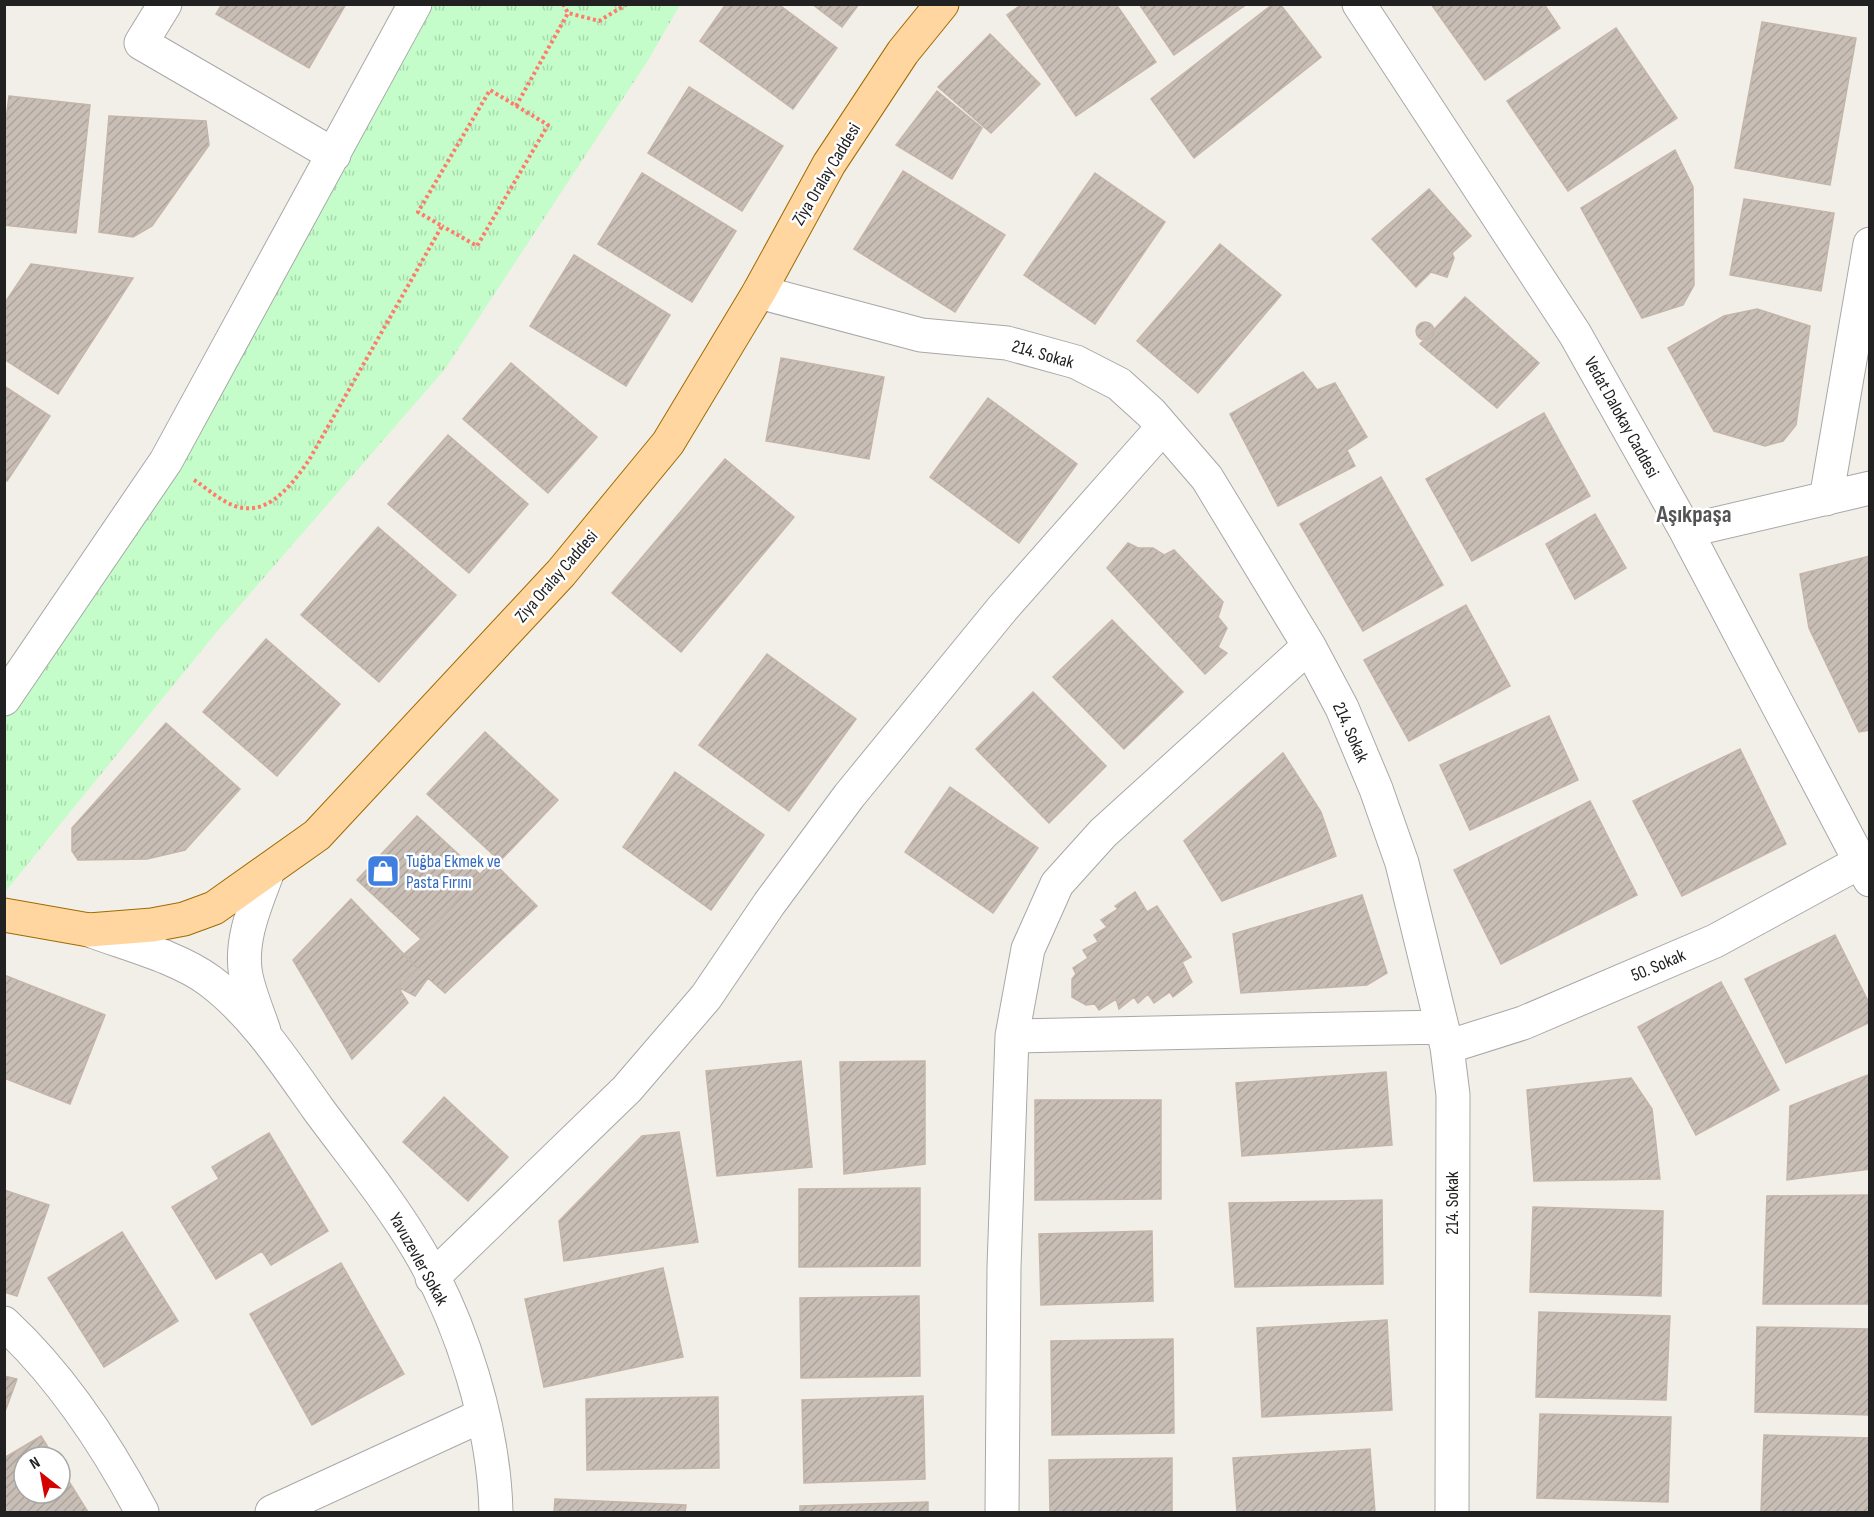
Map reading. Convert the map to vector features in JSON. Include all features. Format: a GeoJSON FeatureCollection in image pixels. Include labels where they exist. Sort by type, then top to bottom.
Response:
{"type":"FeatureCollection","features":[{"type":"Feature","properties":{"kind":"main road","name":"Ziya Oralay Caddesi"},"geometry":{"type":"LineString","coordinates":[[4,915],[89,930],[152,925],[184,919],[214,908],[317,835],[561,573],[668,443],[759,292],[829,164],[903,52],[942,4]]}},
{"type":"Feature","properties":{"kind":"street"},"geometry":{"type":"LineString","coordinates":[[165,4],[141,43],[334,155]]}},
{"type":"Feature","properties":{"kind":"street"},"geometry":{"type":"LineString","coordinates":[[4,699],[166,461],[415,4]]}},
{"type":"Feature","properties":{"kind":"street","name":"Vedat Dalokay Caddesi"},"geometry":{"type":"LineString","coordinates":[[1359,4],[1575,334],[1686,531],[1865,871]]}},
{"type":"Feature","properties":{"kind":"street"},"geometry":{"type":"LineString","coordinates":[[1826,499],[1869,244]]}},
{"type":"Feature","properties":{"kind":"street","name":"214. Sokak"},"geometry":{"type":"LineString","coordinates":[[759,292],[921,334],[1007,343],[1076,362],[1119,384],[1163,427],[1207,478],[1309,646],[1341,708],[1376,789],[1398,852],[1444,1037],[1453,1095],[1452,1512]]}},
{"type":"Feature","properties":{"kind":"street"},"geometry":{"type":"LineString","coordinates":[[432,1278],[627,1089],[706,997],[769,904],[849,796],[1002,609],[1163,427]]}},
{"type":"Feature","properties":{"kind":"street"},"geometry":{"type":"LineString","coordinates":[[1686,531],[1869,488]]}},
{"type":"Feature","properties":{"kind":"street"},"geometry":{"type":"LineString","coordinates":[[1002,1512],[1004,1267],[1012,1036],[1028,949],[1057,884],[1103,833],[1309,646]]}},
{"type":"Feature","properties":{"kind":"street"},"geometry":{"type":"LineString","coordinates":[[266,1038],[246,976],[245,960],[250,922],[268,871]]}},
{"type":"Feature","properties":{"kind":"street","name":"50. Sokak"},"geometry":{"type":"LineString","coordinates":[[1012,1036],[1444,1037],[1523,1023],[1715,941],[1865,871]]}},
{"type":"Feature","properties":{"kind":"street"},"geometry":{"type":"LineString","coordinates":[[89,930],[192,969],[222,991],[266,1038]]}},
{"type":"Feature","properties":{"kind":"street","name":"Yavuzevler Sokak"},"geometry":{"type":"LineString","coordinates":[[266,1038],[394,1211],[432,1278],[462,1346],[483,1415],[496,1512]]}},
{"type":"Feature","properties":{"kind":"street"},"geometry":{"type":"LineString","coordinates":[[4,1323],[27,1344],[71,1399],[130,1489],[142,1512]]}},
{"type":"Feature","properties":{"kind":"street"},"geometry":{"type":"LineString","coordinates":[[272,1512],[483,1415]]}},
{"type":"Feature","properties":{"kind":"path"},"geometry":{"type":"LineString","coordinates":[[563,4],[568,13],[599,21],[627,4]]}},
{"type":"Feature","properties":{"kind":"path"},"geometry":{"type":"LineString","coordinates":[[516,106],[568,13]]}},
{"type":"Feature","properties":{"kind":"path"},"geometry":{"type":"LineString","coordinates":[[490,90],[548,125],[477,246],[442,226],[418,212],[490,90]]}},
{"type":"Feature","properties":{"kind":"path"},"geometry":{"type":"LineString","coordinates":[[166,461],[228,503],[244,509],[256,507],[283,495],[309,460],[442,226]]}},
{"type":"Feature","properties":{"kind":"green space"},"geometry":{"type":"Polygon","coordinates":[[[415,5],[680,5],[647,62],[445,369],[215,634],[5,892],[5,699],[166,461],[415,5]]]}},
{"type":"Feature","properties":{"kind":"building"},"geometry":{"type":"Polygon","coordinates":[[[222,4],[346,4],[309,68],[216,14],[222,4]]]}},
{"type":"Feature","properties":{"kind":"building"},"geometry":{"type":"Polygon","coordinates":[[[726,4],[778,4],[837,48],[793,109],[700,41],[726,4]]]}},
{"type":"Feature","properties":{"kind":"building"},"geometry":{"type":"Polygon","coordinates":[[[812,4],[859,4],[842,27],[812,4]]]}},
{"type":"Feature","properties":{"kind":"building"},"geometry":{"type":"Polygon","coordinates":[[[1022,4],[1116,4],[1156,62],[1076,116],[1007,15],[1022,4]]]}},
{"type":"Feature","properties":{"kind":"building"},"geometry":{"type":"Polygon","coordinates":[[[1139,4],[1247,4],[1174,55],[1139,4]]]}},
{"type":"Feature","properties":{"kind":"building"},"geometry":{"type":"Polygon","coordinates":[[[1273,4],[1280,4],[1321,57],[1194,158],[1151,99],[1273,4]]]}},
{"type":"Feature","properties":{"kind":"building"},"geometry":{"type":"Polygon","coordinates":[[[1431,4],[1544,4],[1560,28],[1485,80],[1431,4]]]}},
{"type":"Feature","properties":{"kind":"building"},"geometry":{"type":"Polygon","coordinates":[[[1762,22],[1856,38],[1830,185],[1735,168],[1762,22]]]}},
{"type":"Feature","properties":{"kind":"building"},"geometry":{"type":"Polygon","coordinates":[[[1616,28],[1677,118],[1568,191],[1507,101],[1616,28]]]}},
{"type":"Feature","properties":{"kind":"building"},"geometry":{"type":"Polygon","coordinates":[[[990,34],[1040,84],[991,133],[938,87],[990,34]]]}},
{"type":"Feature","properties":{"kind":"building"},"geometry":{"type":"Polygon","coordinates":[[[689,87],[783,146],[742,211],[648,153],[689,87]]]}},
{"type":"Feature","properties":{"kind":"building"},"geometry":{"type":"Polygon","coordinates":[[[937,91],[982,128],[952,179],[896,145],[937,91]]]}},
{"type":"Feature","properties":{"kind":"building"},"geometry":{"type":"Polygon","coordinates":[[[9,96],[90,105],[76,233],[4,225],[4,135],[9,96]]]}},
{"type":"Feature","properties":{"kind":"building"},"geometry":{"type":"Polygon","coordinates":[[[109,116],[206,121],[209,145],[152,226],[133,237],[99,232],[109,116]]]}},
{"type":"Feature","properties":{"kind":"building"},"geometry":{"type":"Polygon","coordinates":[[[1675,150],[1693,187],[1694,285],[1683,305],[1642,318],[1581,208],[1675,150]]]}},
{"type":"Feature","properties":{"kind":"building"},"geometry":{"type":"Polygon","coordinates":[[[903,171],[1005,235],[955,312],[854,249],[903,171]]]}},
{"type":"Feature","properties":{"kind":"building"},"geometry":{"type":"Polygon","coordinates":[[[642,173],[736,231],[692,302],[598,244],[642,173]]]}},
{"type":"Feature","properties":{"kind":"building"},"geometry":{"type":"Polygon","coordinates":[[[1095,173],[1165,222],[1095,324],[1024,275],[1095,173]]]}},
{"type":"Feature","properties":{"kind":"building"},"geometry":{"type":"Polygon","coordinates":[[[1429,189],[1471,236],[1452,253],[1454,258],[1447,277],[1431,272],[1416,287],[1372,239],[1429,189]]]}},
{"type":"Feature","properties":{"kind":"building"},"geometry":{"type":"Polygon","coordinates":[[[1744,199],[1834,213],[1821,291],[1730,275],[1744,199]]]}},
{"type":"Feature","properties":{"kind":"building"},"geometry":{"type":"Polygon","coordinates":[[[1220,244],[1281,295],[1198,393],[1137,341],[1220,244]]]}},
{"type":"Feature","properties":{"kind":"building"},"geometry":{"type":"Polygon","coordinates":[[[574,255],[670,315],[626,386],[530,326],[574,255]]]}},
{"type":"Feature","properties":{"kind":"building"},"geometry":{"type":"Polygon","coordinates":[[[31,264],[133,278],[58,394],[4,359],[4,304],[31,264]]]}},
{"type":"Feature","properties":{"kind":"building"},"geometry":{"type":"Polygon","coordinates":[[[1465,297],[1539,363],[1497,408],[1420,344],[1465,297]]]}},
{"type":"Feature","properties":{"kind":"building"},"geometry":{"type":"Polygon","coordinates":[[[1757,309],[1810,326],[1796,425],[1783,441],[1765,446],[1714,431],[1668,348],[1724,316],[1757,309]]]}},
{"type":"Feature","properties":{"kind":"building"},"geometry":{"type":"Polygon","coordinates":[[[1425,322],[1431,325],[1434,331],[1431,337],[1425,340],[1419,337],[1416,331],[1419,325],[1425,322]]]}},
{"type":"Feature","properties":{"kind":"building"},"geometry":{"type":"Polygon","coordinates":[[[781,358],[884,377],[869,459],[766,441],[781,358]]]}},
{"type":"Feature","properties":{"kind":"building"},"geometry":{"type":"Polygon","coordinates":[[[511,363],[597,437],[548,493],[463,419],[511,363]]]}},
{"type":"Feature","properties":{"kind":"building"},"geometry":{"type":"Polygon","coordinates":[[[1303,372],[1317,390],[1335,383],[1367,437],[1347,450],[1355,466],[1278,506],[1230,414],[1303,372]]]}},
{"type":"Feature","properties":{"kind":"building"},"geometry":{"type":"Polygon","coordinates":[[[4,386],[50,416],[7,481],[4,480],[4,386]]]}},
{"type":"Feature","properties":{"kind":"building"},"geometry":{"type":"Polygon","coordinates":[[[988,398],[1077,464],[1019,543],[930,477],[988,398]]]}},
{"type":"Feature","properties":{"kind":"building"},"geometry":{"type":"Polygon","coordinates":[[[1544,413],[1590,496],[1472,561],[1426,479],[1544,413]]]}},
{"type":"Feature","properties":{"kind":"building"},"geometry":{"type":"Polygon","coordinates":[[[448,435],[528,504],[469,573],[388,504],[448,435]]]}},
{"type":"Feature","properties":{"kind":"building"},"geometry":{"type":"Polygon","coordinates":[[[725,459],[794,517],[681,652],[612,593],[725,459]]]}},
{"type":"Feature","properties":{"kind":"building"},"geometry":{"type":"Polygon","coordinates":[[[1381,477],[1443,585],[1363,631],[1300,524],[1381,477]]]}},
{"type":"Feature","properties":{"kind":"building"},"geometry":{"type":"Polygon","coordinates":[[[1595,514],[1626,568],[1575,599],[1546,544],[1595,514]]]}},
{"type":"Feature","properties":{"kind":"building"},"geometry":{"type":"Polygon","coordinates":[[[378,527],[456,595],[379,682],[301,615],[378,527]]]}},
{"type":"Feature","properties":{"kind":"building"},"geometry":{"type":"Polygon","coordinates":[[[1128,543],[1138,548],[1153,548],[1164,555],[1174,550],[1223,602],[1218,617],[1227,628],[1218,647],[1227,653],[1205,674],[1107,568],[1128,543]]]}},
{"type":"Feature","properties":{"kind":"building"},"geometry":{"type":"Polygon","coordinates":[[[1870,556],[1870,730],[1859,732],[1809,628],[1800,574],[1870,556]]]}},
{"type":"Feature","properties":{"kind":"building"},"geometry":{"type":"Polygon","coordinates":[[[1466,605],[1510,686],[1409,741],[1364,660],[1466,605]]]}},
{"type":"Feature","properties":{"kind":"building"},"geometry":{"type":"Polygon","coordinates":[[[1112,620],[1183,692],[1124,749],[1053,677],[1112,620]]]}},
{"type":"Feature","properties":{"kind":"building"},"geometry":{"type":"Polygon","coordinates":[[[266,639],[340,704],[277,776],[203,712],[266,639]]]}},
{"type":"Feature","properties":{"kind":"building"},"geometry":{"type":"Polygon","coordinates":[[[767,654],[856,719],[789,811],[699,745],[767,654]]]}},
{"type":"Feature","properties":{"kind":"building"},"geometry":{"type":"Polygon","coordinates":[[[1033,692],[1106,766],[1049,823],[976,749],[1033,692]]]}},
{"type":"Feature","properties":{"kind":"building"},"geometry":{"type":"Polygon","coordinates":[[[1549,716],[1578,780],[1470,830],[1440,765],[1549,716]]]}},
{"type":"Feature","properties":{"kind":"building"},"geometry":{"type":"Polygon","coordinates":[[[166,723],[240,789],[185,850],[147,859],[78,860],[72,851],[72,828],[166,723]]]}},
{"type":"Feature","properties":{"kind":"building"},"geometry":{"type":"Polygon","coordinates":[[[485,732],[558,800],[500,861],[427,794],[485,732]]]}},
{"type":"Feature","properties":{"kind":"building"},"geometry":{"type":"Polygon","coordinates":[[[1740,749],[1786,844],[1682,896],[1633,801],[1740,749]]]}},
{"type":"Feature","properties":{"kind":"building"},"geometry":{"type":"Polygon","coordinates":[[[1283,753],[1321,812],[1336,856],[1222,901],[1184,841],[1283,753]]]}},
{"type":"Feature","properties":{"kind":"building"},"geometry":{"type":"Polygon","coordinates":[[[675,772],[764,835],[711,910],[623,847],[675,772]]]}},
{"type":"Feature","properties":{"kind":"building"},"geometry":{"type":"Polygon","coordinates":[[[950,787],[1038,848],[993,913],[905,852],[950,787]]]}},
{"type":"Feature","properties":{"kind":"building"},"geometry":{"type":"Polygon","coordinates":[[[1590,801],[1637,895],[1501,964],[1454,870],[1590,801]]]}},
{"type":"Feature","properties":{"kind":"building"},"geometry":{"type":"Polygon","coordinates":[[[417,816],[481,875],[421,939],[357,880],[417,816]]]}},
{"type":"Feature","properties":{"kind":"building"},"geometry":{"type":"Polygon","coordinates":[[[492,861],[537,906],[445,993],[428,978],[415,996],[398,987],[418,969],[404,954],[421,939],[492,861]]]}},
{"type":"Feature","properties":{"kind":"building"},"geometry":{"type":"Polygon","coordinates":[[[1135,892],[1147,912],[1157,906],[1191,957],[1182,962],[1192,982],[1173,997],[1170,992],[1154,1003],[1148,994],[1138,1003],[1134,997],[1119,1009],[1116,999],[1099,1010],[1095,1004],[1086,1005],[1072,997],[1072,979],[1076,974],[1073,968],[1088,958],[1083,950],[1098,942],[1094,935],[1107,927],[1101,920],[1118,909],[1115,906],[1135,892]]]}},
{"type":"Feature","properties":{"kind":"building"},"geometry":{"type":"Polygon","coordinates":[[[1362,895],[1387,973],[1367,985],[1241,993],[1233,934],[1362,895]]]}},
{"type":"Feature","properties":{"kind":"building"},"geometry":{"type":"Polygon","coordinates":[[[351,899],[418,969],[398,987],[408,1003],[352,1059],[293,960],[351,899]]]}},
{"type":"Feature","properties":{"kind":"building"},"geometry":{"type":"Polygon","coordinates":[[[1835,935],[1870,1005],[1870,1022],[1786,1063],[1745,979],[1835,935]]]}},
{"type":"Feature","properties":{"kind":"building"},"geometry":{"type":"Polygon","coordinates":[[[4,975],[105,1015],[70,1104],[4,1078],[4,975]]]}},
{"type":"Feature","properties":{"kind":"building"},"geometry":{"type":"Polygon","coordinates":[[[1721,982],[1779,1090],[1696,1135],[1638,1027],[1721,982]]]}},
{"type":"Feature","properties":{"kind":"building"},"geometry":{"type":"Polygon","coordinates":[[[801,1061],[812,1167],[717,1176],[706,1071],[801,1061]]]}},
{"type":"Feature","properties":{"kind":"building"},"geometry":{"type":"Polygon","coordinates":[[[925,1061],[925,1164],[844,1174],[840,1062],[925,1061]]]}},
{"type":"Feature","properties":{"kind":"building"},"geometry":{"type":"Polygon","coordinates":[[[1386,1072],[1392,1145],[1242,1156],[1236,1083],[1386,1072]]]}},
{"type":"Feature","properties":{"kind":"building"},"geometry":{"type":"Polygon","coordinates":[[[1870,1074],[1870,1169],[1787,1180],[1790,1106],[1870,1074]]]}},
{"type":"Feature","properties":{"kind":"building"},"geometry":{"type":"Polygon","coordinates":[[[1631,1078],[1652,1109],[1660,1179],[1534,1181],[1527,1090],[1631,1078]]]}},
{"type":"Feature","properties":{"kind":"building"},"geometry":{"type":"Polygon","coordinates":[[[444,1097],[508,1157],[468,1201],[403,1142],[444,1097]]]}},
{"type":"Feature","properties":{"kind":"building"},"geometry":{"type":"Polygon","coordinates":[[[1035,1100],[1161,1100],[1161,1199],[1035,1200],[1035,1100]]]}},
{"type":"Feature","properties":{"kind":"building"},"geometry":{"type":"Polygon","coordinates":[[[679,1132],[698,1242],[564,1261],[559,1221],[642,1136],[679,1132]]]}},
{"type":"Feature","properties":{"kind":"building"},"geometry":{"type":"Polygon","coordinates":[[[269,1133],[328,1231],[271,1265],[262,1251],[216,1279],[172,1207],[219,1179],[212,1167],[269,1133]]]}},
{"type":"Feature","properties":{"kind":"building"},"geometry":{"type":"Polygon","coordinates":[[[920,1188],[920,1266],[799,1267],[799,1189],[920,1188]]]}},
{"type":"Feature","properties":{"kind":"building"},"geometry":{"type":"Polygon","coordinates":[[[4,1190],[49,1205],[17,1296],[4,1292],[4,1190]]]}},
{"type":"Feature","properties":{"kind":"building"},"geometry":{"type":"Polygon","coordinates":[[[1870,1195],[1870,1304],[1763,1304],[1767,1196],[1870,1195]]]}},
{"type":"Feature","properties":{"kind":"building"},"geometry":{"type":"Polygon","coordinates":[[[1382,1200],[1383,1284],[1235,1287],[1229,1203],[1382,1200]]]}},
{"type":"Feature","properties":{"kind":"building"},"geometry":{"type":"Polygon","coordinates":[[[1533,1207],[1663,1211],[1661,1296],[1530,1292],[1533,1207]]]}},
{"type":"Feature","properties":{"kind":"building"},"geometry":{"type":"Polygon","coordinates":[[[1152,1231],[1153,1301],[1041,1305],[1039,1234],[1152,1231]]]}},
{"type":"Feature","properties":{"kind":"building"},"geometry":{"type":"Polygon","coordinates":[[[122,1232],[178,1321],[104,1367],[48,1278],[122,1232]]]}},
{"type":"Feature","properties":{"kind":"building"},"geometry":{"type":"Polygon","coordinates":[[[341,1263],[404,1374],[312,1425],[250,1314],[341,1263]]]}},
{"type":"Feature","properties":{"kind":"building"},"geometry":{"type":"Polygon","coordinates":[[[663,1268],[683,1357],[544,1387],[525,1299],[663,1268]]]}},
{"type":"Feature","properties":{"kind":"building"},"geometry":{"type":"Polygon","coordinates":[[[919,1296],[920,1376],[801,1378],[800,1298],[919,1296]]]}},
{"type":"Feature","properties":{"kind":"building"},"geometry":{"type":"Polygon","coordinates":[[[1539,1312],[1670,1316],[1666,1400],[1536,1397],[1539,1312]]]}},
{"type":"Feature","properties":{"kind":"building"},"geometry":{"type":"Polygon","coordinates":[[[1387,1320],[1392,1410],[1262,1417],[1257,1328],[1387,1320]]]}},
{"type":"Feature","properties":{"kind":"building"},"geometry":{"type":"Polygon","coordinates":[[[1757,1327],[1870,1329],[1870,1415],[1755,1412],[1757,1327]]]}},
{"type":"Feature","properties":{"kind":"building"},"geometry":{"type":"Polygon","coordinates":[[[1173,1339],[1174,1433],[1052,1435],[1051,1341],[1173,1339]]]}},
{"type":"Feature","properties":{"kind":"building"},"geometry":{"type":"Polygon","coordinates":[[[4,1376],[17,1379],[6,1409],[4,1408],[4,1376]]]}},
{"type":"Feature","properties":{"kind":"building"},"geometry":{"type":"Polygon","coordinates":[[[923,1396],[925,1479],[804,1483],[802,1400],[923,1396]]]}},
{"type":"Feature","properties":{"kind":"building"},"geometry":{"type":"Polygon","coordinates":[[[718,1397],[719,1468],[587,1470],[586,1399],[718,1397]]]}},
{"type":"Feature","properties":{"kind":"building"},"geometry":{"type":"Polygon","coordinates":[[[1540,1414],[1671,1417],[1668,1502],[1537,1498],[1540,1414]]]}},
{"type":"Feature","properties":{"kind":"building"},"geometry":{"type":"Polygon","coordinates":[[[1764,1435],[1870,1438],[1870,1512],[1761,1512],[1764,1435]]]}},
{"type":"Feature","properties":{"kind":"building"},"geometry":{"type":"Polygon","coordinates":[[[41,1436],[47,1445],[26,1445],[41,1436]]]}},
{"type":"Feature","properties":{"kind":"building"},"geometry":{"type":"Polygon","coordinates":[[[1370,1449],[1375,1512],[1237,1512],[1233,1458],[1370,1449]]]}},
{"type":"Feature","properties":{"kind":"building"},"geometry":{"type":"Polygon","coordinates":[[[12,1453],[12,1505],[72,1505],[72,1486],[88,1512],[4,1512],[4,1458],[12,1453]]]}},
{"type":"Feature","properties":{"kind":"building"},"geometry":{"type":"Polygon","coordinates":[[[1172,1458],[1172,1512],[1050,1512],[1049,1460],[1172,1458]]]}},
{"type":"Feature","properties":{"kind":"building"},"geometry":{"type":"Polygon","coordinates":[[[555,1499],[686,1505],[685,1512],[554,1512],[555,1499]]]}},
{"type":"Feature","properties":{"kind":"building"},"geometry":{"type":"Polygon","coordinates":[[[928,1502],[928,1512],[800,1512],[800,1506],[928,1502]]]}},
{"type":"Feature","properties":{"kind":"place","name":"Tuğba Ekmek ve Pasta Fırını"},"geometry":{"type":"Point","coordinates":[383,871]}},
{"type":"Feature","properties":{"kind":"district","name":"Aşıkpaşa"},"geometry":{"type":"Point","coordinates":[1694,514]}}]}
